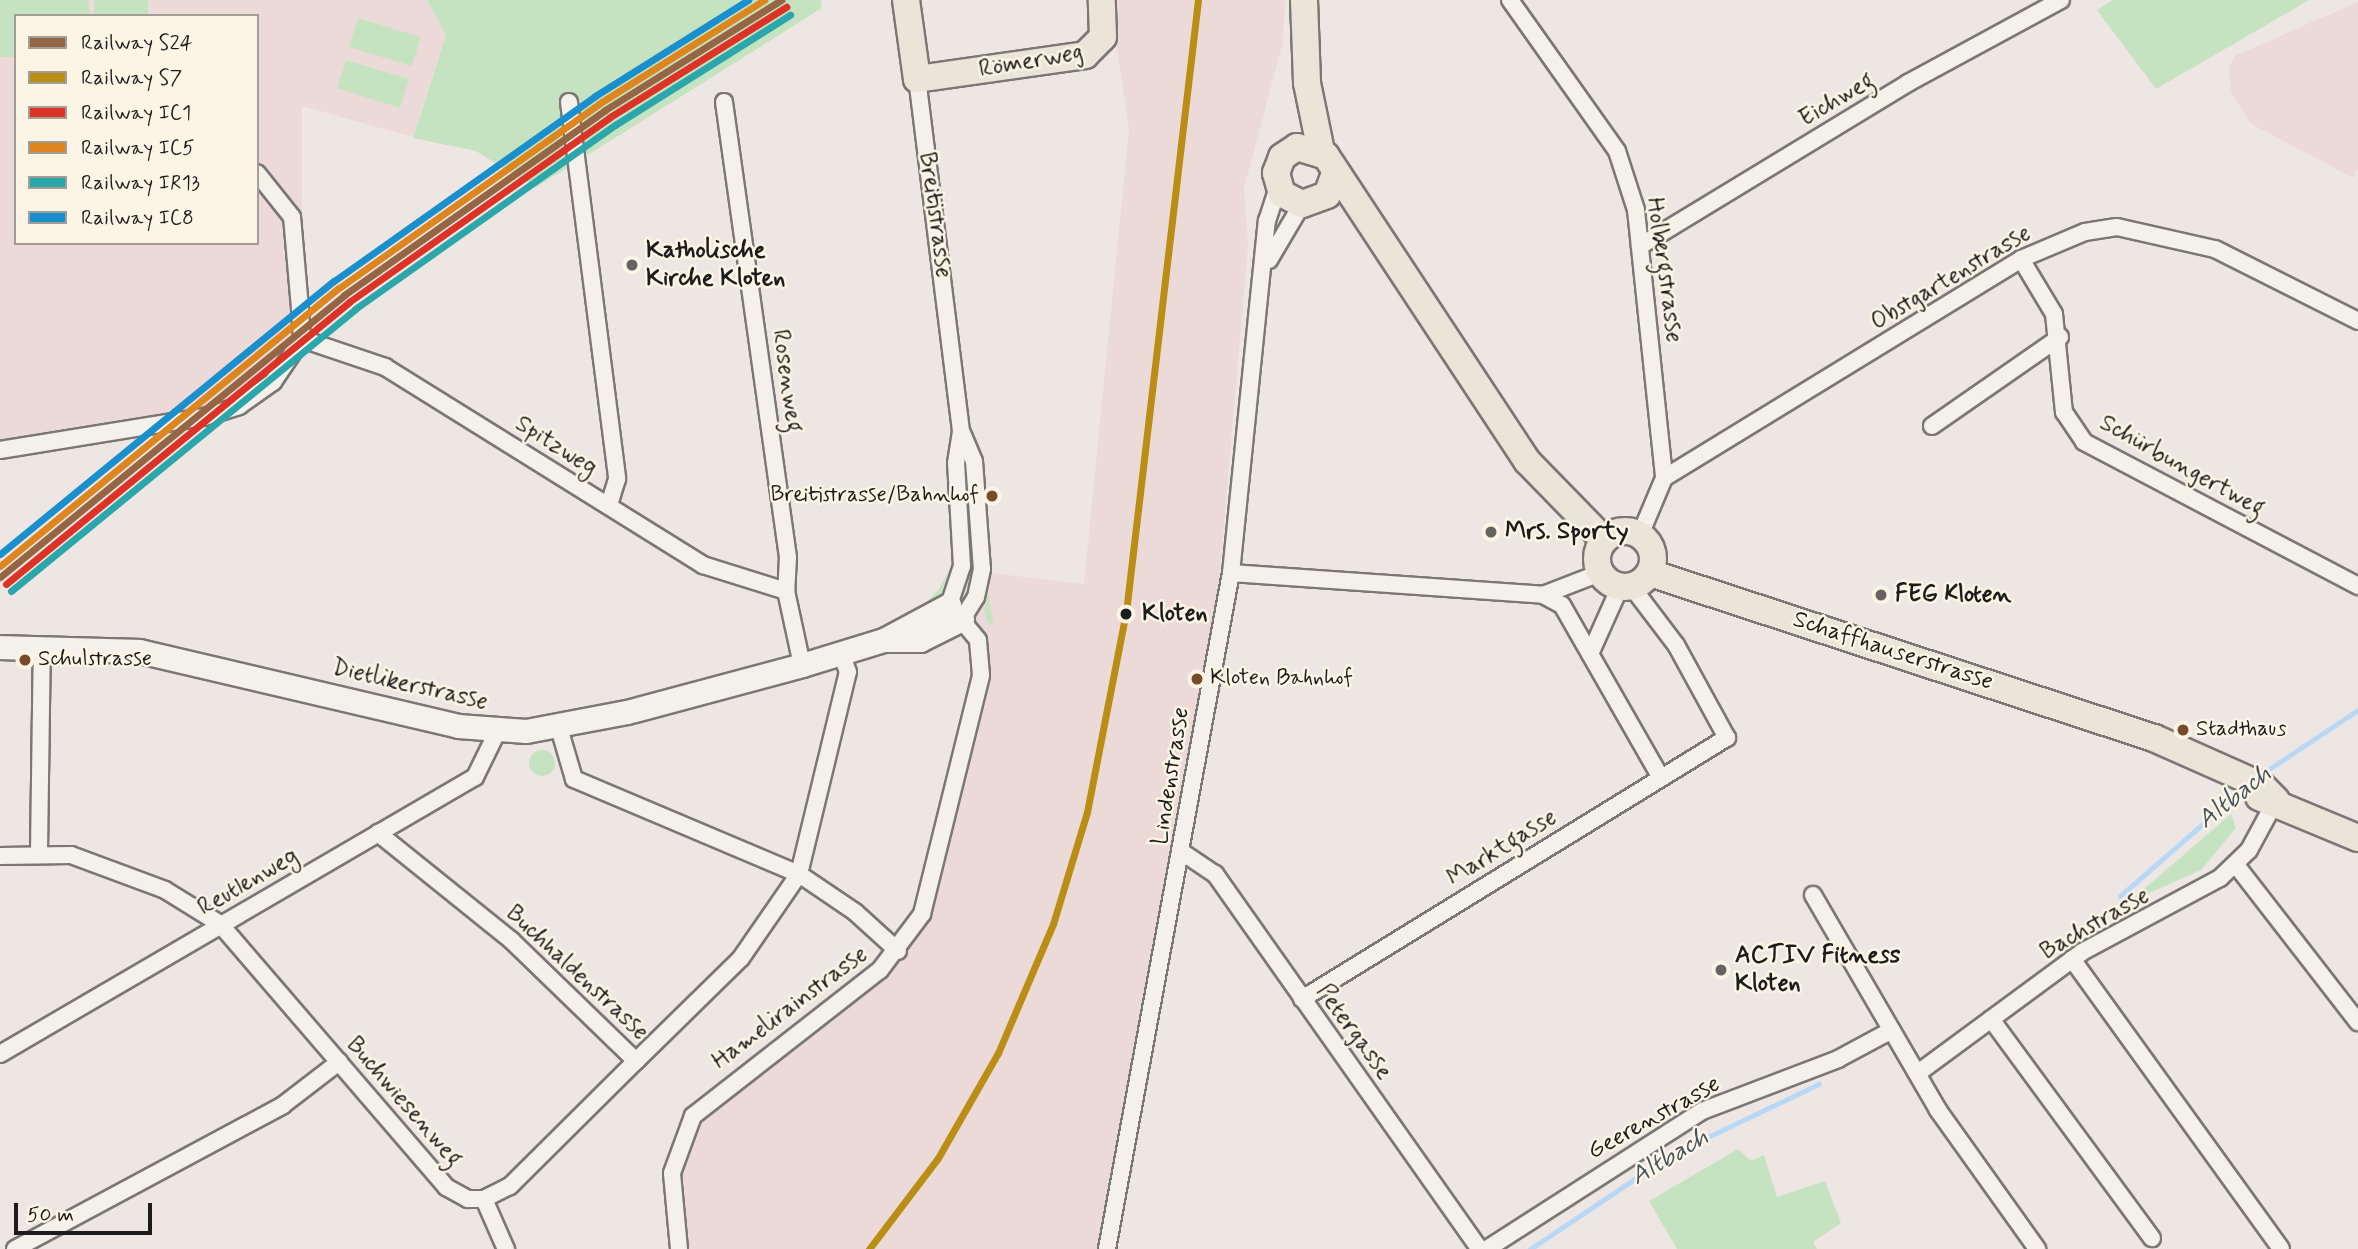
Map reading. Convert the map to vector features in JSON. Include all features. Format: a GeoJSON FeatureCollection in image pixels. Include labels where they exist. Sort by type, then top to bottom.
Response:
{"type":"FeatureCollection","features":[{"type":"Feature","properties":{"kind":"main road","name":"Breitistrasse"},"geometry":{"type":"LineString","coordinates":[[906,0],[917,79]]}},
{"type":"Feature","properties":{"kind":"main road","name":"Römerweg"},"geometry":{"type":"LineString","coordinates":[[917,79],[1085,55],[1103,37],[1102,0]]}},
{"type":"Feature","properties":{"kind":"main road"},"geometry":{"type":"LineString","coordinates":[[1304,0],[1307,83],[1321,151],[1334,176],[1381,241],[1527,461],[1604,540]]}},
{"type":"Feature","properties":{"kind":"main road"},"geometry":{"type":"LineString","coordinates":[[1307,83],[1289,150],[1277,166],[1278,187],[1381,241]]}},
{"type":"Feature","properties":{"kind":"main road"},"geometry":{"type":"LineString","coordinates":[[1289,150],[1305,146],[1321,151]]}},
{"type":"Feature","properties":{"kind":"main road"},"geometry":{"type":"LineString","coordinates":[[1310,203],[1334,176]]}},
{"type":"Feature","properties":{"kind":"main road"},"geometry":{"type":"LineString","coordinates":[[1625,531],[1640,535],[1651,548],[1625,580],[1597,556],[1604,540],[1625,531]]}},
{"type":"Feature","properties":{"kind":"main road","name":"Schaffhauserstrasse"},"geometry":{"type":"LineString","coordinates":[[1625,580],[1960,671],[2134,736],[2358,838]]}},
{"type":"Feature","properties":{"kind":"street","name":"Holbergstrasse"},"geometry":{"type":"LineString","coordinates":[[1510,0],[1617,151],[1640,246],[1664,478],[1640,535]]}},
{"type":"Feature","properties":{"kind":"street","name":"Eichweg"},"geometry":{"type":"LineString","coordinates":[[1640,246],[1908,83],[2062,0]]}},
{"type":"Feature","properties":{"kind":"street","name":"Breitistrasse"},"geometry":{"type":"LineString","coordinates":[[917,79],[961,430],[956,463],[962,566],[956,612]]}},
{"type":"Feature","properties":{"kind":"street"},"geometry":{"type":"LineString","coordinates":[[569,102],[617,479],[609,506]]}},
{"type":"Feature","properties":{"kind":"street","name":"Rosenweg"},"geometry":{"type":"LineString","coordinates":[[724,102],[788,557],[786,591],[802,665]]}},
{"type":"Feature","properties":{"kind":"street"},"geometry":{"type":"LineString","coordinates":[[0,450],[239,406],[273,382],[302,339],[292,217],[259,176]]}},
{"type":"Feature","properties":{"kind":"street","name":"Lindenstrasse"},"geometry":{"type":"LineString","coordinates":[[1107,1249],[1182,852],[1231,573],[1266,265],[1267,221],[1278,187]]}},
{"type":"Feature","properties":{"kind":"street","name":"Lindenstrasse"},"geometry":{"type":"LineString","coordinates":[[1266,265],[1310,203]]}},
{"type":"Feature","properties":{"kind":"street","name":"Obstgartenstrasse"},"geometry":{"type":"LineString","coordinates":[[1664,478],[2021,259],[2085,232],[2117,227],[2168,235],[2215,249],[2358,320]]}},
{"type":"Feature","properties":{"kind":"street","name":"Schürbungertweg"},"geometry":{"type":"LineString","coordinates":[[2021,259],[2060,337],[2064,412],[2084,442],[2358,586]]}},
{"type":"Feature","properties":{"kind":"street"},"geometry":{"type":"LineString","coordinates":[[1932,426],[2060,337]]}},
{"type":"Feature","properties":{"kind":"street","name":"Spitzweg"},"geometry":{"type":"LineString","coordinates":[[302,339],[385,368],[703,565],[786,591]]}},
{"type":"Feature","properties":{"kind":"street"},"geometry":{"type":"LineString","coordinates":[[1231,573],[1543,595],[1625,580]]}},
{"type":"Feature","properties":{"kind":"street"},"geometry":{"type":"LineString","coordinates":[[1590,654],[1625,580]]}},
{"type":"Feature","properties":{"kind":"street","name":"Marktgasse"},"geometry":{"type":"LineString","coordinates":[[1302,999],[1660,776],[1727,738],[1676,645],[1625,580]]}},
{"type":"Feature","properties":{"kind":"street"},"geometry":{"type":"LineString","coordinates":[[1543,595],[1562,605],[1660,776]]}},
{"type":"Feature","properties":{"kind":"street","name":"Dietlikerstrasse"},"geometry":{"type":"LineString","coordinates":[[0,647],[173,658],[497,732],[559,728],[802,665],[884,640],[956,612]]}},
{"type":"Feature","properties":{"kind":"street","name":"Hamelirainstrasse"},"geometry":{"type":"LineString","coordinates":[[678,1249],[672,1173],[692,1116],[898,951],[931,891],[981,675],[978,640],[956,612]]}},
{"type":"Feature","properties":{"kind":"street"},"geometry":{"type":"LineString","coordinates":[[39,850],[42,648]]}},
{"type":"Feature","properties":{"kind":"street","name":"Buchhaldenstrasse"},"geometry":{"type":"LineString","coordinates":[[378,833],[511,940],[636,1061],[741,958],[799,874],[848,672],[841,653]]}},
{"type":"Feature","properties":{"kind":"street"},"geometry":{"type":"LineString","coordinates":[[559,728],[574,779],[799,874],[855,912],[898,951]]}},
{"type":"Feature","properties":{"kind":"street","name":"Reutlenweg"},"geometry":{"type":"LineString","coordinates":[[0,1054],[475,777],[497,732]]}},
{"type":"Feature","properties":{"kind":"street","name":"Bachstrasse"},"geometry":{"type":"LineString","coordinates":[[1918,1073],[2072,959],[2203,890],[2236,865],[2254,790]]}},
{"type":"Feature","properties":{"kind":"street"},"geometry":{"type":"LineString","coordinates":[[0,856],[39,850],[117,869],[220,924]]}},
{"type":"Feature","properties":{"kind":"street","name":"Petergasse"},"geometry":{"type":"LineString","coordinates":[[1182,852],[1214,874],[1480,1249]]}},
{"type":"Feature","properties":{"kind":"street"},"geometry":{"type":"LineString","coordinates":[[2236,865],[2358,1022]]}},
{"type":"Feature","properties":{"kind":"street"},"geometry":{"type":"LineString","coordinates":[[1813,895],[1918,1073],[2037,1249]]}},
{"type":"Feature","properties":{"kind":"street","name":"Buchwiesenweg"},"geometry":{"type":"LineString","coordinates":[[220,924],[446,1187],[467,1199],[484,1199]]}},
{"type":"Feature","properties":{"kind":"street"},"geometry":{"type":"LineString","coordinates":[[2072,959],[2281,1249]]}},
{"type":"Feature","properties":{"kind":"street"},"geometry":{"type":"LineString","coordinates":[[1991,1019],[2152,1238]]}},
{"type":"Feature","properties":{"kind":"street","name":"Geerenstrasse"},"geometry":{"type":"LineString","coordinates":[[1487,1249],[1702,1111],[1838,1059],[1892,1030]]}},
{"type":"Feature","properties":{"kind":"street"},"geometry":{"type":"LineString","coordinates":[[506,1249],[484,1199],[510,1186],[636,1061]]}},
{"type":"Feature","properties":{"kind":"street"},"geometry":{"type":"LineString","coordinates":[[15,1249],[283,1105],[339,1062]]}},
{"type":"Feature","properties":{"kind":"shaded area"},"geometry":{"type":"Polygon","coordinates":[[[0,0],[427,0],[446,34],[413,137],[302,106],[302,339],[289,363],[239,406],[0,450],[0,0]]]}},
{"type":"Feature","properties":{"kind":"shaded area"},"geometry":{"type":"Polygon","coordinates":[[[1110,0],[1285,0],[1283,42],[1244,188],[1248,246],[1218,594],[1107,1249],[679,1249],[673,1191],[682,1135],[860,986],[911,933],[981,653],[949,605],[974,571],[1084,584],[1129,129],[1110,0]]]}},
{"type":"Feature","properties":{"kind":"shaded area"},"geometry":{"type":"Polygon","coordinates":[[[2358,2],[2358,168],[2353,178],[2250,123],[2231,92],[2229,67],[2235,56],[2358,2]]]}},
{"type":"Feature","properties":{"kind":"green space"},"geometry":{"type":"Polygon","coordinates":[[[0,0],[89,0],[89,14],[14,14],[14,57],[0,57],[0,0]]]}},
{"type":"Feature","properties":{"kind":"green space"},"geometry":{"type":"Polygon","coordinates":[[[94,0],[148,0],[148,14],[94,14],[94,0]]]}},
{"type":"Feature","properties":{"kind":"green space"},"geometry":{"type":"Polygon","coordinates":[[[427,0],[821,0],[822,8],[535,188],[476,151],[413,138],[446,35],[427,0]]]}},
{"type":"Feature","properties":{"kind":"green space"},"geometry":{"type":"Polygon","coordinates":[[[2113,0],[2309,0],[2156,89],[2097,10],[2113,0]]]}},
{"type":"Feature","properties":{"kind":"green space"},"geometry":{"type":"Polygon","coordinates":[[[358,18],[421,37],[412,66],[349,47],[358,18]]]}},
{"type":"Feature","properties":{"kind":"green space"},"geometry":{"type":"Polygon","coordinates":[[[346,60],[409,79],[400,108],[337,88],[346,60]]]}},
{"type":"Feature","properties":{"kind":"green space"},"geometry":{"type":"Polygon","coordinates":[[[974,537],[976,568],[968,602],[966,539],[974,537]]]}},
{"type":"Feature","properties":{"kind":"green space"},"geometry":{"type":"Polygon","coordinates":[[[949,570],[940,596],[918,611],[939,589],[949,570]]]}},
{"type":"Feature","properties":{"kind":"green space"},"geometry":{"type":"Polygon","coordinates":[[[988,592],[993,623],[989,626],[984,611],[988,592]]]}},
{"type":"Feature","properties":{"kind":"green space"},"geometry":{"type":"Polygon","coordinates":[[[542,750],[551,754],[555,763],[551,772],[542,776],[533,772],[529,763],[533,754],[542,750]]]}},
{"type":"Feature","properties":{"kind":"green space"},"geometry":{"type":"Polygon","coordinates":[[[2231,814],[2236,828],[2201,870],[2129,902],[2231,814]]]}},
{"type":"Feature","properties":{"kind":"green space"},"geometry":{"type":"Polygon","coordinates":[[[1738,1149],[1751,1161],[1764,1155],[1777,1197],[1825,1181],[1841,1223],[1813,1242],[1817,1249],[1677,1249],[1649,1201],[1738,1149]]]}},
{"type":"Feature","properties":{"kind":"waterway","name":"Altbach"},"geometry":{"type":"LineString","coordinates":[[2260,775],[2358,710]]}},
{"type":"Feature","properties":{"kind":"waterway","name":"Altbach"},"geometry":{"type":"LineString","coordinates":[[2120,896],[2244,788]]}},
{"type":"Feature","properties":{"kind":"waterway","name":"Altbach"},"geometry":{"type":"LineString","coordinates":[[1530,1249],[1672,1154],[1819,1084]]}},
{"type":"Feature","properties":{"kind":"rail line","name":"IC8"},"geometry":{"type":"LineString","coordinates":[[0,554],[334,281],[595,96],[748,0]]}},
{"type":"Feature","properties":{"kind":"rail line","name":"IC5"},"geometry":{"type":"LineString","coordinates":[[0,566],[339,288],[600,103],[764,0]]}},
{"type":"Feature","properties":{"kind":"rail line","name":"S24"},"geometry":{"type":"LineString","coordinates":[[0,577],[344,295],[605,110],[781,0]]}},
{"type":"Feature","properties":{"kind":"rail line","name":"S7"},"geometry":{"type":"LineString","coordinates":[[869,1249],[938,1158],[998,1053],[1053,924],[1087,812],[1126,612],[1198,0]]}},
{"type":"Feature","properties":{"kind":"rail line","name":"IC1"},"geometry":{"type":"LineString","coordinates":[[6,584],[349,302],[610,117],[786,7]]}},
{"type":"Feature","properties":{"kind":"rail line","name":"IR13"},"geometry":{"type":"LineString","coordinates":[[11,591],[355,309],[615,125],[790,15]]}},
{"type":"Feature","properties":{"kind":"place","name":"Katholische Kirche Kloten"},"geometry":{"type":"Point","coordinates":[632,265]}},
{"type":"Feature","properties":{"kind":"place","name":"Breitistrasse/Bahnhof"},"geometry":{"type":"Point","coordinates":[992,496]}},
{"type":"Feature","properties":{"kind":"place","name":"Mrs. Sporty"},"geometry":{"type":"Point","coordinates":[1491,532]}},
{"type":"Feature","properties":{"kind":"place","name":"FEG Kloten"},"geometry":{"type":"Point","coordinates":[1881,595]}},
{"type":"Feature","properties":{"kind":"place","name":"Kloten"},"geometry":{"type":"Point","coordinates":[1126,614]}},
{"type":"Feature","properties":{"kind":"place","name":"Schulstrasse"},"geometry":{"type":"Point","coordinates":[25,660]}},
{"type":"Feature","properties":{"kind":"place","name":"Kloten Bahnhof"},"geometry":{"type":"Point","coordinates":[1197,679]}},
{"type":"Feature","properties":{"kind":"place","name":"Stadthaus"},"geometry":{"type":"Point","coordinates":[2183,730]}},
{"type":"Feature","properties":{"kind":"place","name":"ACTIV Fitness Kloten"},"geometry":{"type":"Point","coordinates":[1721,970]}}]}
